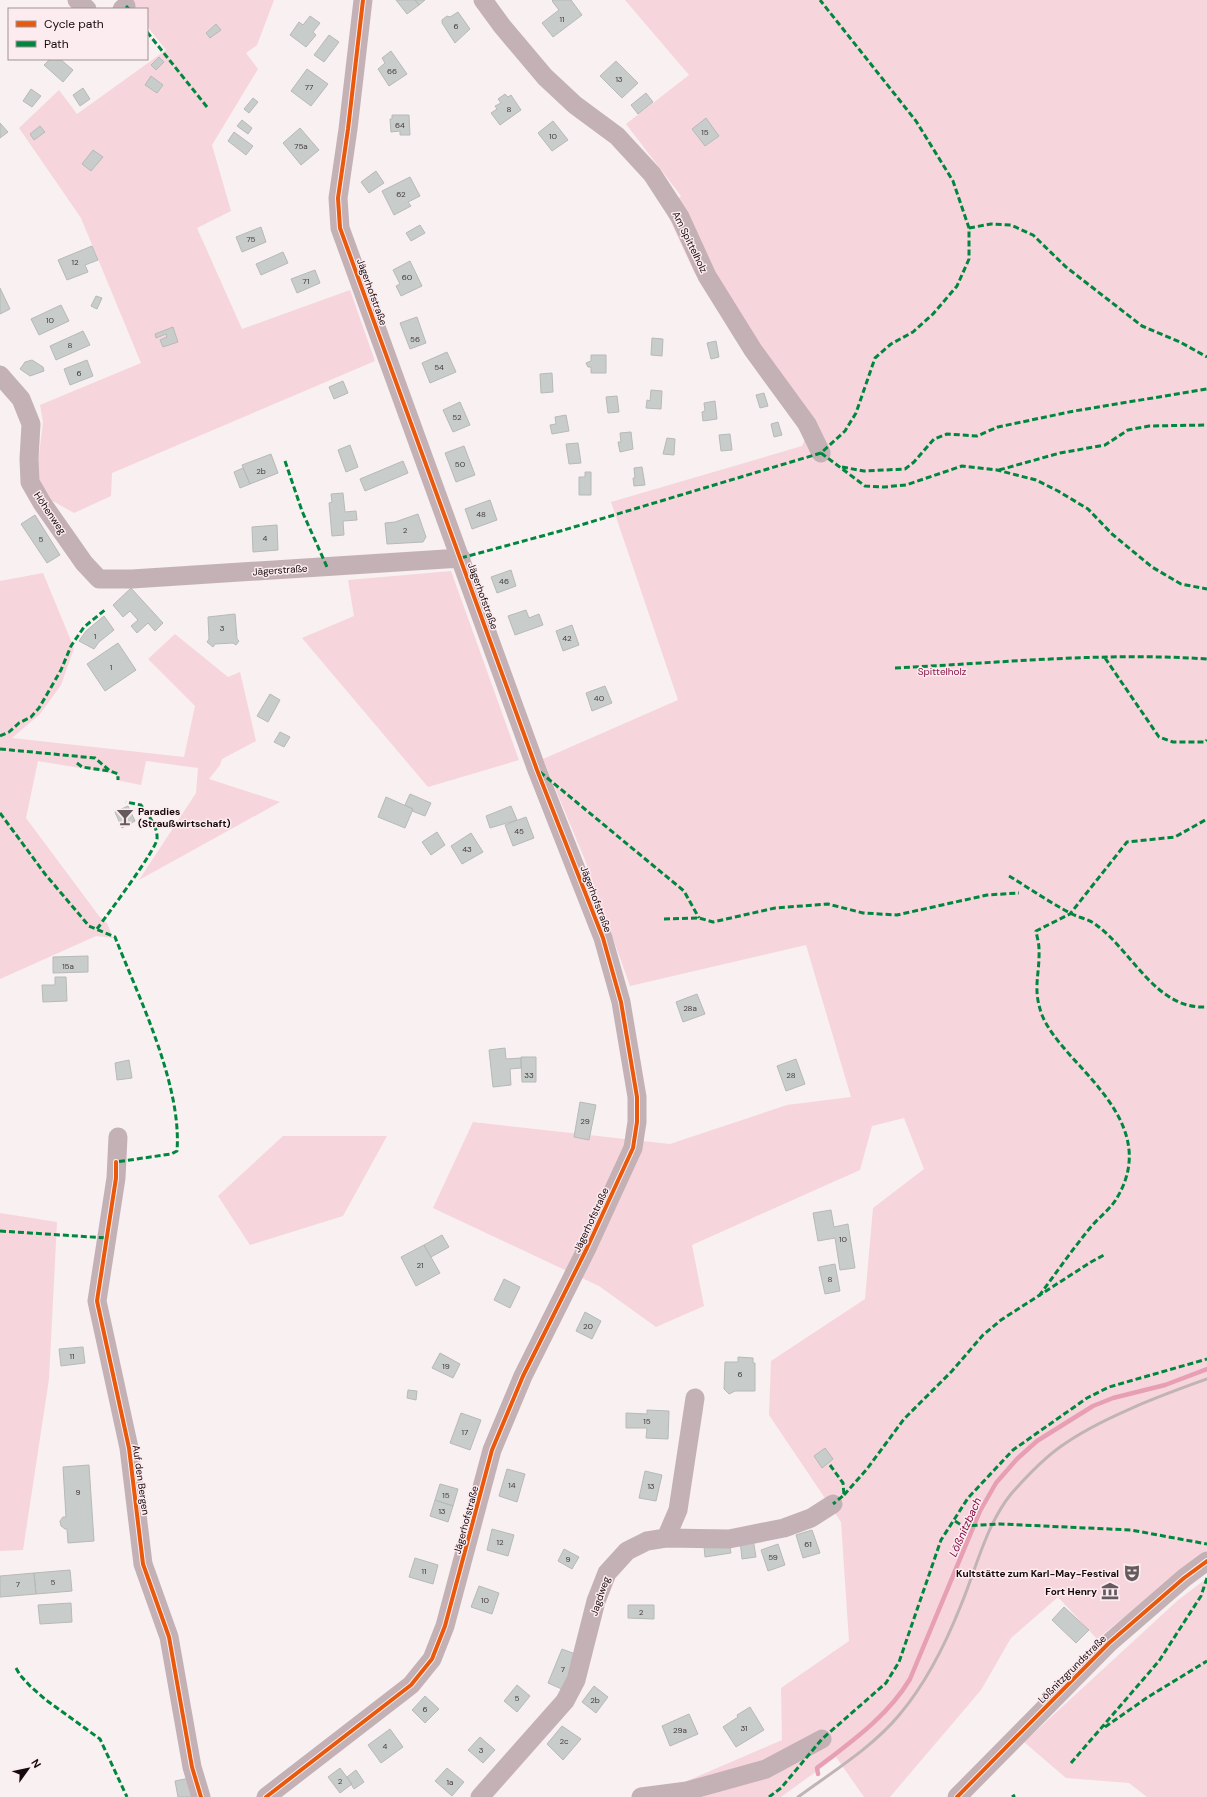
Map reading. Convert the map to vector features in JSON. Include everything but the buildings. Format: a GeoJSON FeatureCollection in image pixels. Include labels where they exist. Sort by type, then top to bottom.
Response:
{"type":"FeatureCollection","features":[{"type":"Feature","properties":{"kind":"street"},"geometry":{"type":"LineString","coordinates":[[76,0],[86,8]]}},
{"type":"Feature","properties":{"kind":"street","name":"Jägerhofstraße"},"geometry":{"type":"LineString","coordinates":[[266,1797],[411,1685],[432,1659],[445,1626],[492,1450],[523,1376],[587,1248],[632,1148],[636,1129],[637,1097],[621,1002],[603,938],[537,770],[340,228],[338,198],[348,129],[363,0]]}},
{"type":"Feature","properties":{"kind":"street","name":"Am Spittelholz"},"geometry":{"type":"LineString","coordinates":[[483,0],[502,26],[545,76],[575,105],[617,136],[652,174],[680,217],[707,276],[753,350],[807,424],[821,453]]}},
{"type":"Feature","properties":{"kind":"street","name":"Höhenweg"},"geometry":{"type":"LineString","coordinates":[[0,375],[21,399],[31,424],[29,459],[30,482],[42,503],[84,563],[99,578]]}},
{"type":"Feature","properties":{"kind":"street","name":"Jägerstraße"},"geometry":{"type":"LineString","coordinates":[[99,578],[132,579],[461,558]]}},
{"type":"Feature","properties":{"kind":"street","name":"Auf den Bergen"},"geometry":{"type":"LineString","coordinates":[[118,1137],[116,1178],[97,1301],[129,1448],[143,1564],[169,1637],[192,1767],[201,1797]]}},
{"type":"Feature","properties":{"kind":"street"},"geometry":{"type":"LineString","coordinates":[[695,1398],[678,1510],[666,1538],[729,1538],[784,1528],[811,1518],[833,1504]]}},
{"type":"Feature","properties":{"kind":"street","name":"Jagdweg"},"geometry":{"type":"LineString","coordinates":[[480,1797],[565,1701],[576,1680],[596,1601],[607,1573],[627,1551],[647,1541],[666,1538]]}},
{"type":"Feature","properties":{"kind":"street","name":"Lößnitzgrundstraße"},"geometry":{"type":"LineString","coordinates":[[957,1797],[1109,1643],[1184,1578],[1207,1561]]}},
{"type":"Feature","properties":{"kind":"street"},"geometry":{"type":"LineString","coordinates":[[641,1797],[687,1791],[766,1769],[822,1739]]}},
{"type":"Feature","properties":{"kind":"green space"},"geometry":{"type":"Polygon","coordinates":[[[127,0],[274,0],[257,45],[246,53],[258,69],[212,145],[231,211],[197,228],[242,329],[350,290],[375,361],[112,473],[111,496],[74,513],[51,500],[36,480],[43,422],[40,405],[141,363],[81,218],[19,128],[59,90],[77,114],[166,50],[148,27],[148,8],[133,8],[127,0]]]}},
{"type":"Feature","properties":{"kind":"green space","name":"Spittelholz"},"geometry":{"type":"Polygon","coordinates":[[[625,0],[1207,0],[1207,1551],[1097,1639],[1058,1597],[1011,1638],[981,1690],[890,1797],[864,1797],[836,1757],[781,1797],[650,1797],[782,1740],[781,1688],[849,1641],[841,1522],[769,1415],[771,1361],[865,1299],[873,1208],[924,1169],[904,1118],[872,1126],[860,1170],[692,1245],[704,1306],[656,1327],[599,1286],[433,1208],[473,1122],[670,1144],[787,1105],[851,1097],[806,945],[630,986],[585,860],[543,759],[678,700],[611,502],[802,446],[806,437],[694,272],[666,211],[681,196],[626,124],[689,75],[625,0]]]}},
{"type":"Feature","properties":{"kind":"green space"},"geometry":{"type":"Polygon","coordinates":[[[451,571],[519,760],[428,787],[302,638],[354,616],[348,580],[451,571]]]}},
{"type":"Feature","properties":{"kind":"green space"},"geometry":{"type":"Polygon","coordinates":[[[43,573],[74,648],[61,685],[40,714],[12,738],[184,757],[195,706],[148,659],[175,634],[228,677],[240,672],[256,741],[222,759],[220,765],[209,779],[280,802],[139,880],[196,793],[198,768],[146,761],[141,785],[116,780],[116,774],[38,761],[26,818],[99,916],[107,923],[113,938],[96,936],[0,979],[0,581],[43,573]]]}},
{"type":"Feature","properties":{"kind":"green space"},"geometry":{"type":"Polygon","coordinates":[[[283,1136],[387,1136],[343,1216],[250,1245],[218,1196],[283,1136]]]}},
{"type":"Feature","properties":{"kind":"green space"},"geometry":{"type":"Polygon","coordinates":[[[0,1213],[57,1222],[49,1379],[23,1550],[0,1551],[0,1213]]]}},
{"type":"Feature","properties":{"kind":"green space"},"geometry":{"type":"Polygon","coordinates":[[[1207,1578],[1207,1797],[1147,1797],[1129,1783],[1066,1778],[1024,1742],[1177,1601],[1207,1578]]]}},
{"type":"Feature","properties":{"kind":"waterway","name":"Lößnitzbach"},"geometry":{"type":"LineString","coordinates":[[818,1774],[817,1768],[856,1738],[880,1717],[910,1679],[980,1511],[996,1483],[1017,1459],[1037,1441],[1093,1406],[1113,1398],[1165,1385],[1207,1369]]}},
{"type":"Feature","properties":{"kind":"railway"},"geometry":{"type":"LineString","coordinates":[[798,1797],[865,1748],[889,1726],[909,1702],[927,1676],[949,1634],[982,1548],[995,1519],[1002,1506],[1028,1475],[1060,1447],[1111,1417],[1170,1392],[1207,1379]]}},
{"type":"Feature","properties":{"kind":"marked path"},"geometry":{"type":"LineString","coordinates":[[461,558],[564,530],[821,453],[845,431],[856,413],[875,358],[891,344],[913,332],[933,314],[957,286],[969,259],[969,228],[953,181],[916,121],[820,0]]}},
{"type":"Feature","properties":{"kind":"marked path"},"geometry":{"type":"LineString","coordinates":[[148,33],[207,107]]}},
{"type":"Feature","properties":{"kind":"marked path"},"geometry":{"type":"LineString","coordinates":[[969,228],[991,224],[1011,225],[1033,235],[1066,267],[1142,326],[1180,342],[1207,357]]}},
{"type":"Feature","properties":{"kind":"marked path"},"geometry":{"type":"LineString","coordinates":[[842,467],[864,471],[905,469],[914,462],[934,439],[947,434],[977,436],[998,427],[1074,411],[1207,389]]}},
{"type":"Feature","properties":{"kind":"marked path"},"geometry":{"type":"LineString","coordinates":[[999,470],[1060,453],[1105,445],[1128,430],[1149,426],[1207,425]]}},
{"type":"Feature","properties":{"kind":"marked path"},"geometry":{"type":"LineString","coordinates":[[821,453],[865,486],[884,487],[906,485],[962,466],[997,470],[1036,480],[1088,509],[1112,534],[1152,567],[1181,584],[1207,589]]}},
{"type":"Feature","properties":{"kind":"marked path"},"geometry":{"type":"LineString","coordinates":[[285,461],[302,511],[327,567]]}},
{"type":"Feature","properties":{"kind":"marked path"},"geometry":{"type":"LineString","coordinates":[[0,736],[9,732],[19,723],[31,717],[39,708],[61,670],[71,646],[84,627],[106,609]]}},
{"type":"Feature","properties":{"kind":"marked path"},"geometry":{"type":"LineString","coordinates":[[895,668],[1090,657],[1168,657],[1207,659]]}},
{"type":"Feature","properties":{"kind":"marked path"},"geometry":{"type":"LineString","coordinates":[[1105,658],[1159,737],[1173,742],[1205,742],[1207,740]]}},
{"type":"Feature","properties":{"kind":"marked path"},"geometry":{"type":"LineString","coordinates":[[0,749],[95,758],[110,771],[118,774],[118,780]]}},
{"type":"Feature","properties":{"kind":"marked path"},"geometry":{"type":"LineString","coordinates":[[77,763],[82,767],[110,771]]}},
{"type":"Feature","properties":{"kind":"marked path"},"geometry":{"type":"LineString","coordinates":[[540,772],[684,891],[699,918]]}},
{"type":"Feature","properties":{"kind":"marked path"},"geometry":{"type":"LineString","coordinates":[[97,929],[149,856],[157,839],[154,825],[141,805],[126,802]]}},
{"type":"Feature","properties":{"kind":"marked path"},"geometry":{"type":"LineString","coordinates":[[0,813],[45,874],[89,926],[115,937],[157,1042],[173,1098],[177,1125],[177,1151],[171,1154],[116,1162]]}},
{"type":"Feature","properties":{"kind":"marked path"},"geometry":{"type":"LineString","coordinates":[[1039,1296],[1083,1236],[1118,1196],[1125,1181],[1129,1167],[1129,1153],[1123,1126],[1109,1100],[1060,1043],[1042,1015],[1037,997],[1039,949],[1036,931],[1070,914],[1127,842],[1175,837],[1207,819]]}},
{"type":"Feature","properties":{"kind":"marked path"},"geometry":{"type":"LineString","coordinates":[[1009,876],[1062,909],[1095,924],[1121,948],[1158,989],[1173,999],[1189,1005],[1207,1007]]}},
{"type":"Feature","properties":{"kind":"marked path"},"geometry":{"type":"LineString","coordinates":[[664,919],[699,918],[713,922],[775,908],[828,904],[863,913],[897,915],[987,895],[1019,893]]}},
{"type":"Feature","properties":{"kind":"marked path"},"geometry":{"type":"LineString","coordinates":[[0,1231],[107,1238]]}},
{"type":"Feature","properties":{"kind":"marked path"},"geometry":{"type":"LineString","coordinates":[[844,1495],[867,1469],[904,1419],[952,1371],[983,1335],[1001,1320],[1104,1255]]}},
{"type":"Feature","properties":{"kind":"marked path"},"geometry":{"type":"LineString","coordinates":[[769,1797],[781,1788],[822,1739],[886,1683],[899,1662],[941,1540],[968,1498],[1013,1450],[1087,1398],[1109,1387],[1207,1359]]}},
{"type":"Feature","properties":{"kind":"marked path"},"geometry":{"type":"LineString","coordinates":[[830,1465],[843,1483],[844,1495],[833,1504]]}},
{"type":"Feature","properties":{"kind":"marked path"},"geometry":{"type":"LineString","coordinates":[[955,1521],[963,1526],[1000,1524],[1131,1530],[1207,1544]]}},
{"type":"Feature","properties":{"kind":"marked path"},"geometry":{"type":"LineString","coordinates":[[1071,1763],[1159,1661],[1201,1596],[1207,1578]]}},
{"type":"Feature","properties":{"kind":"marked path"},"geometry":{"type":"LineString","coordinates":[[1105,1727],[1148,1697],[1207,1661]]}},
{"type":"Feature","properties":{"kind":"marked path"},"geometry":{"type":"LineString","coordinates":[[16,1668],[30,1686],[46,1700],[100,1739],[127,1797]]}},
{"type":"Feature","properties":{"kind":"cycle path"},"geometry":{"type":"LineString","coordinates":[[266,1797],[411,1685],[432,1659],[445,1626],[492,1450],[523,1376],[587,1248],[633,1148],[637,1122],[637,1097],[621,1002],[603,938],[537,770],[340,228],[338,198],[348,129],[363,0]]}},
{"type":"Feature","properties":{"kind":"cycle path"},"geometry":{"type":"LineString","coordinates":[[116,1162],[116,1178],[97,1301],[129,1448],[143,1564],[169,1637],[192,1767],[201,1797]]}},
{"type":"Feature","properties":{"kind":"cycle path"},"geometry":{"type":"LineString","coordinates":[[957,1797],[1109,1643],[1184,1578],[1207,1561]]}},
{"type":"Feature","properties":{"kind":"place","name":"Paradies (Straußwirtschaft)"},"geometry":{"type":"Point","coordinates":[125,817]}},
{"type":"Feature","properties":{"kind":"place","name":"Kultstätte zum Karl-May-Festival"},"geometry":{"type":"Point","coordinates":[1132,1573]}},
{"type":"Feature","properties":{"kind":"place","name":"Fort Henry"},"geometry":{"type":"Point","coordinates":[1110,1591]}}]}
